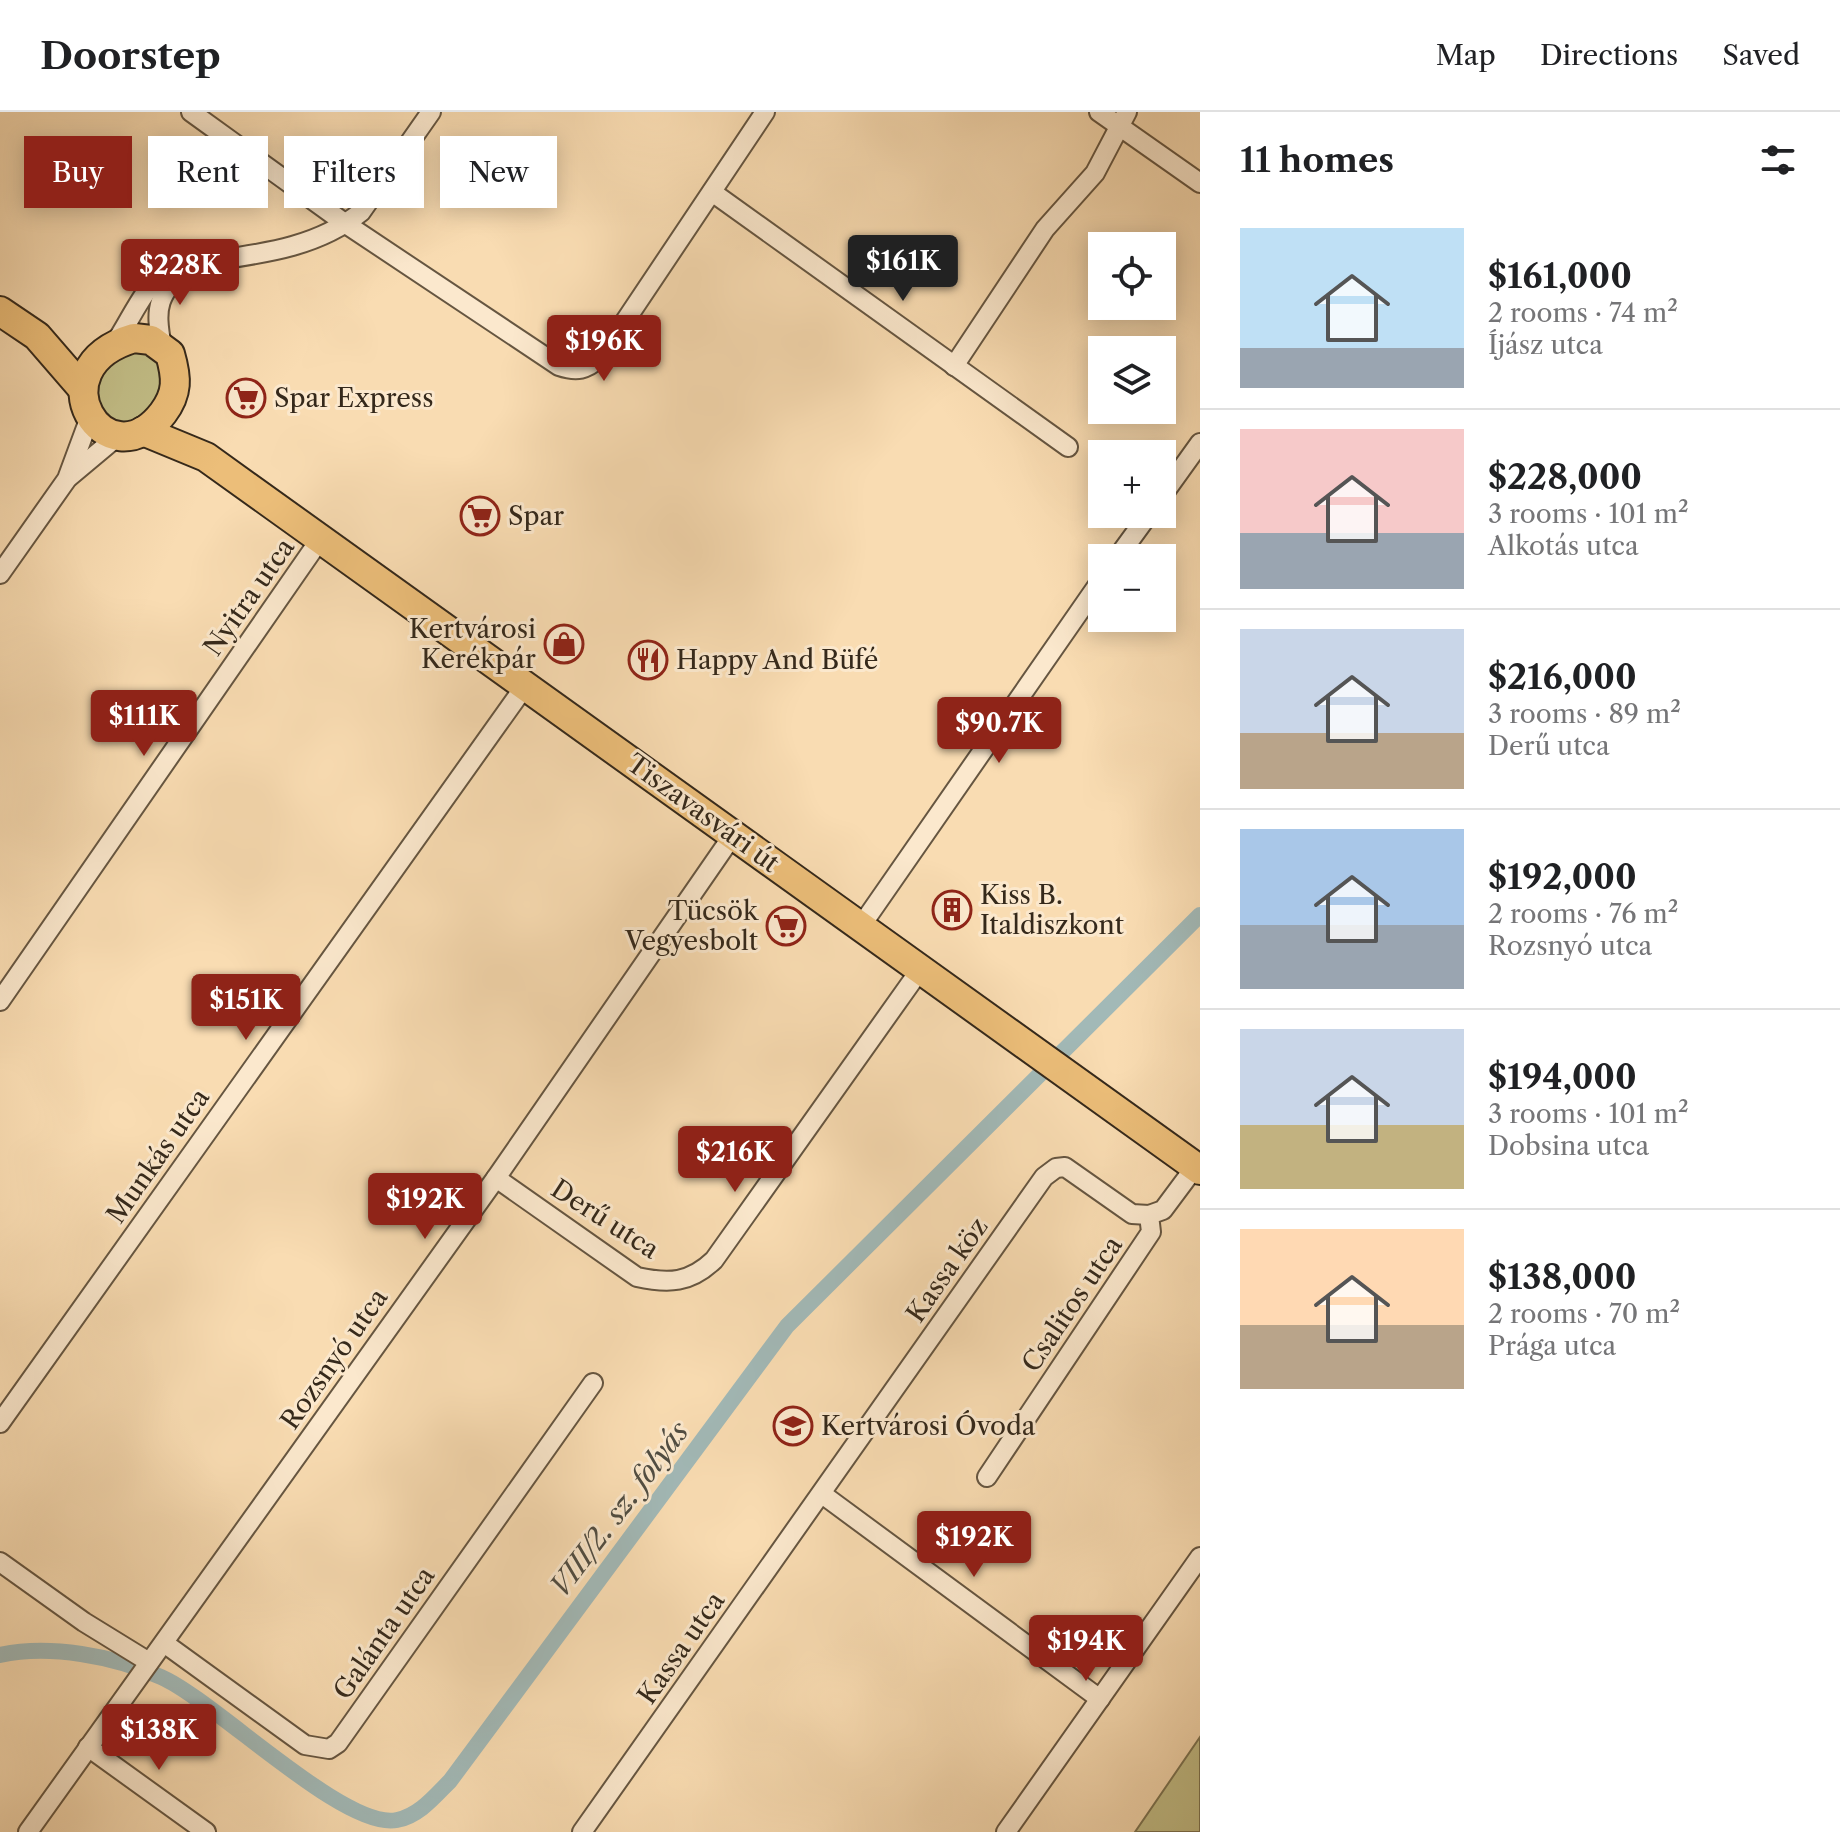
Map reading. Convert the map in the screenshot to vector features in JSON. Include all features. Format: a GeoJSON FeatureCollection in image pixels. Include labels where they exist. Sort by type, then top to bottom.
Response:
{"type":"FeatureCollection","features":[{"type":"Feature","properties":{"kind":"main road"},"geometry":{"type":"LineString","coordinates":[[0,311],[37,336],[82,388]]}},
{"type":"Feature","properties":{"kind":"main road"},"geometry":{"type":"LineString","coordinates":[[37,336],[78,350],[111,346],[134,338],[151,340],[170,354],[177,386],[172,401],[154,424],[130,434]]}},
{"type":"Feature","properties":{"kind":"main road"},"geometry":{"type":"LineString","coordinates":[[111,346],[89,373],[82,388],[83,403],[90,417],[101,428],[206,457]]}},
{"type":"Feature","properties":{"kind":"main road"},"geometry":{"type":"LineString","coordinates":[[172,401],[185,428],[206,457]]}},
{"type":"Feature","properties":{"kind":"main road","name":"Tiszavasvári út"},"geometry":{"type":"LineString","coordinates":[[206,457],[1198,1168]]}},
{"type":"Feature","properties":{"kind":"street"},"geometry":{"type":"LineString","coordinates":[[191,112],[346,224],[559,366],[572,370],[590,366],[601,357],[765,112]]}},
{"type":"Feature","properties":{"kind":"street"},"geometry":{"type":"LineString","coordinates":[[111,346],[153,281],[169,268],[301,245],[346,224],[361,212],[431,112]]}},
{"type":"Feature","properties":{"kind":"street"},"geometry":{"type":"LineString","coordinates":[[1099,112],[1124,120],[1200,183]]}},
{"type":"Feature","properties":{"kind":"street"},"geometry":{"type":"LineString","coordinates":[[954,366],[1045,229],[1095,173],[1124,120]]}},
{"type":"Feature","properties":{"kind":"street"},"geometry":{"type":"LineString","coordinates":[[712,192],[1068,447]]}},
{"type":"Feature","properties":{"kind":"street"},"geometry":{"type":"LineString","coordinates":[[162,347],[156,315],[159,302],[188,264]]}},
{"type":"Feature","properties":{"kind":"street"},"geometry":{"type":"LineString","coordinates":[[0,574],[67,479],[90,417]]}},
{"type":"Feature","properties":{"kind":"street"},"geometry":{"type":"LineString","coordinates":[[67,479],[130,434]]}},
{"type":"Feature","properties":{"kind":"street"},"geometry":{"type":"LineString","coordinates":[[1176,476],[1200,443]]}},
{"type":"Feature","properties":{"kind":"street","name":"Nyitra utca"},"geometry":{"type":"LineString","coordinates":[[0,1001],[321,538]]}},
{"type":"Feature","properties":{"kind":"street"},"geometry":{"type":"LineString","coordinates":[[861,926],[1088,599]]}},
{"type":"Feature","properties":{"kind":"street","name":"Munkás utca"},"geometry":{"type":"LineString","coordinates":[[0,1423],[525,686]]}},
{"type":"Feature","properties":{"kind":"street","name":"Rozsnyó utca"},"geometry":{"type":"LineString","coordinates":[[28,1832],[496,1178],[733,835]]}},
{"type":"Feature","properties":{"kind":"street","name":"Derű utca"},"geometry":{"type":"LineString","coordinates":[[496,1178],[637,1277],[660,1282],[681,1281],[698,1275],[714,1260],[920,970]]}},
{"type":"Feature","properties":{"kind":"street","name":"Kassa köz"},"geometry":{"type":"LineString","coordinates":[[822,1494],[1044,1177],[1065,1167],[1132,1214],[1149,1215]]}},
{"type":"Feature","properties":{"kind":"street","name":"Csalitos utca"},"geometry":{"type":"LineString","coordinates":[[987,1477],[1151,1232],[1149,1215],[1163,1210],[1198,1168]]}},
{"type":"Feature","properties":{"kind":"street","name":"Galánta utca"},"geometry":{"type":"LineString","coordinates":[[164,1643],[305,1745],[329,1749],[338,1743],[593,1383]]}},
{"type":"Feature","properties":{"kind":"street"},"geometry":{"type":"LineString","coordinates":[[822,1494],[1100,1699]]}},
{"type":"Feature","properties":{"kind":"street","name":"Kassa utca"},"geometry":{"type":"LineString","coordinates":[[582,1832],[822,1494]]}},
{"type":"Feature","properties":{"kind":"street"},"geometry":{"type":"LineString","coordinates":[[1006,1832],[1200,1557]]}},
{"type":"Feature","properties":{"kind":"street"},"geometry":{"type":"LineString","coordinates":[[0,1562],[144,1669]]}},
{"type":"Feature","properties":{"kind":"street"},"geometry":{"type":"LineString","coordinates":[[88,1747],[206,1832]]}},
{"type":"Feature","properties":{"kind":"shaded area"},"geometry":{"type":"Polygon","coordinates":[[[131,348],[158,356],[164,395],[124,429],[100,418],[95,381],[110,359],[131,348]]]}},
{"type":"Feature","properties":{"kind":"shaded area"},"geometry":{"type":"Polygon","coordinates":[[[1200,1737],[1200,1832],[1135,1832],[1200,1737]]]}},
{"type":"Feature","properties":{"kind":"waterway","name":"VIII/2. sz. folyás"},"geometry":{"type":"LineString","coordinates":[[0,1655],[39,1651],[81,1654],[143,1670],[184,1690],[313,1786],[346,1806],[374,1818],[397,1820],[412,1814],[450,1781],[787,1326],[1200,915]]}},
{"type":"Feature","properties":{"kind":"place","name":"Spar Express"},"geometry":{"type":"Point","coordinates":[246,398]}},
{"type":"Feature","properties":{"kind":"place","name":"Spar"},"geometry":{"type":"Point","coordinates":[480,516]}},
{"type":"Feature","properties":{"kind":"place","name":"Kertvárosi Kerékpár"},"geometry":{"type":"Point","coordinates":[564,644]}},
{"type":"Feature","properties":{"kind":"place","name":"Happy And Büfé"},"geometry":{"type":"Point","coordinates":[648,660]}},
{"type":"Feature","properties":{"kind":"place","name":"Kiss B. Italdiszkont"},"geometry":{"type":"Point","coordinates":[952,910]}},
{"type":"Feature","properties":{"kind":"place","name":"Tücsök Vegyesbolt"},"geometry":{"type":"Point","coordinates":[786,926]}},
{"type":"Feature","properties":{"kind":"place","name":"Kertvárosi Óvoda"},"geometry":{"type":"Point","coordinates":[793,1426]}}]}
